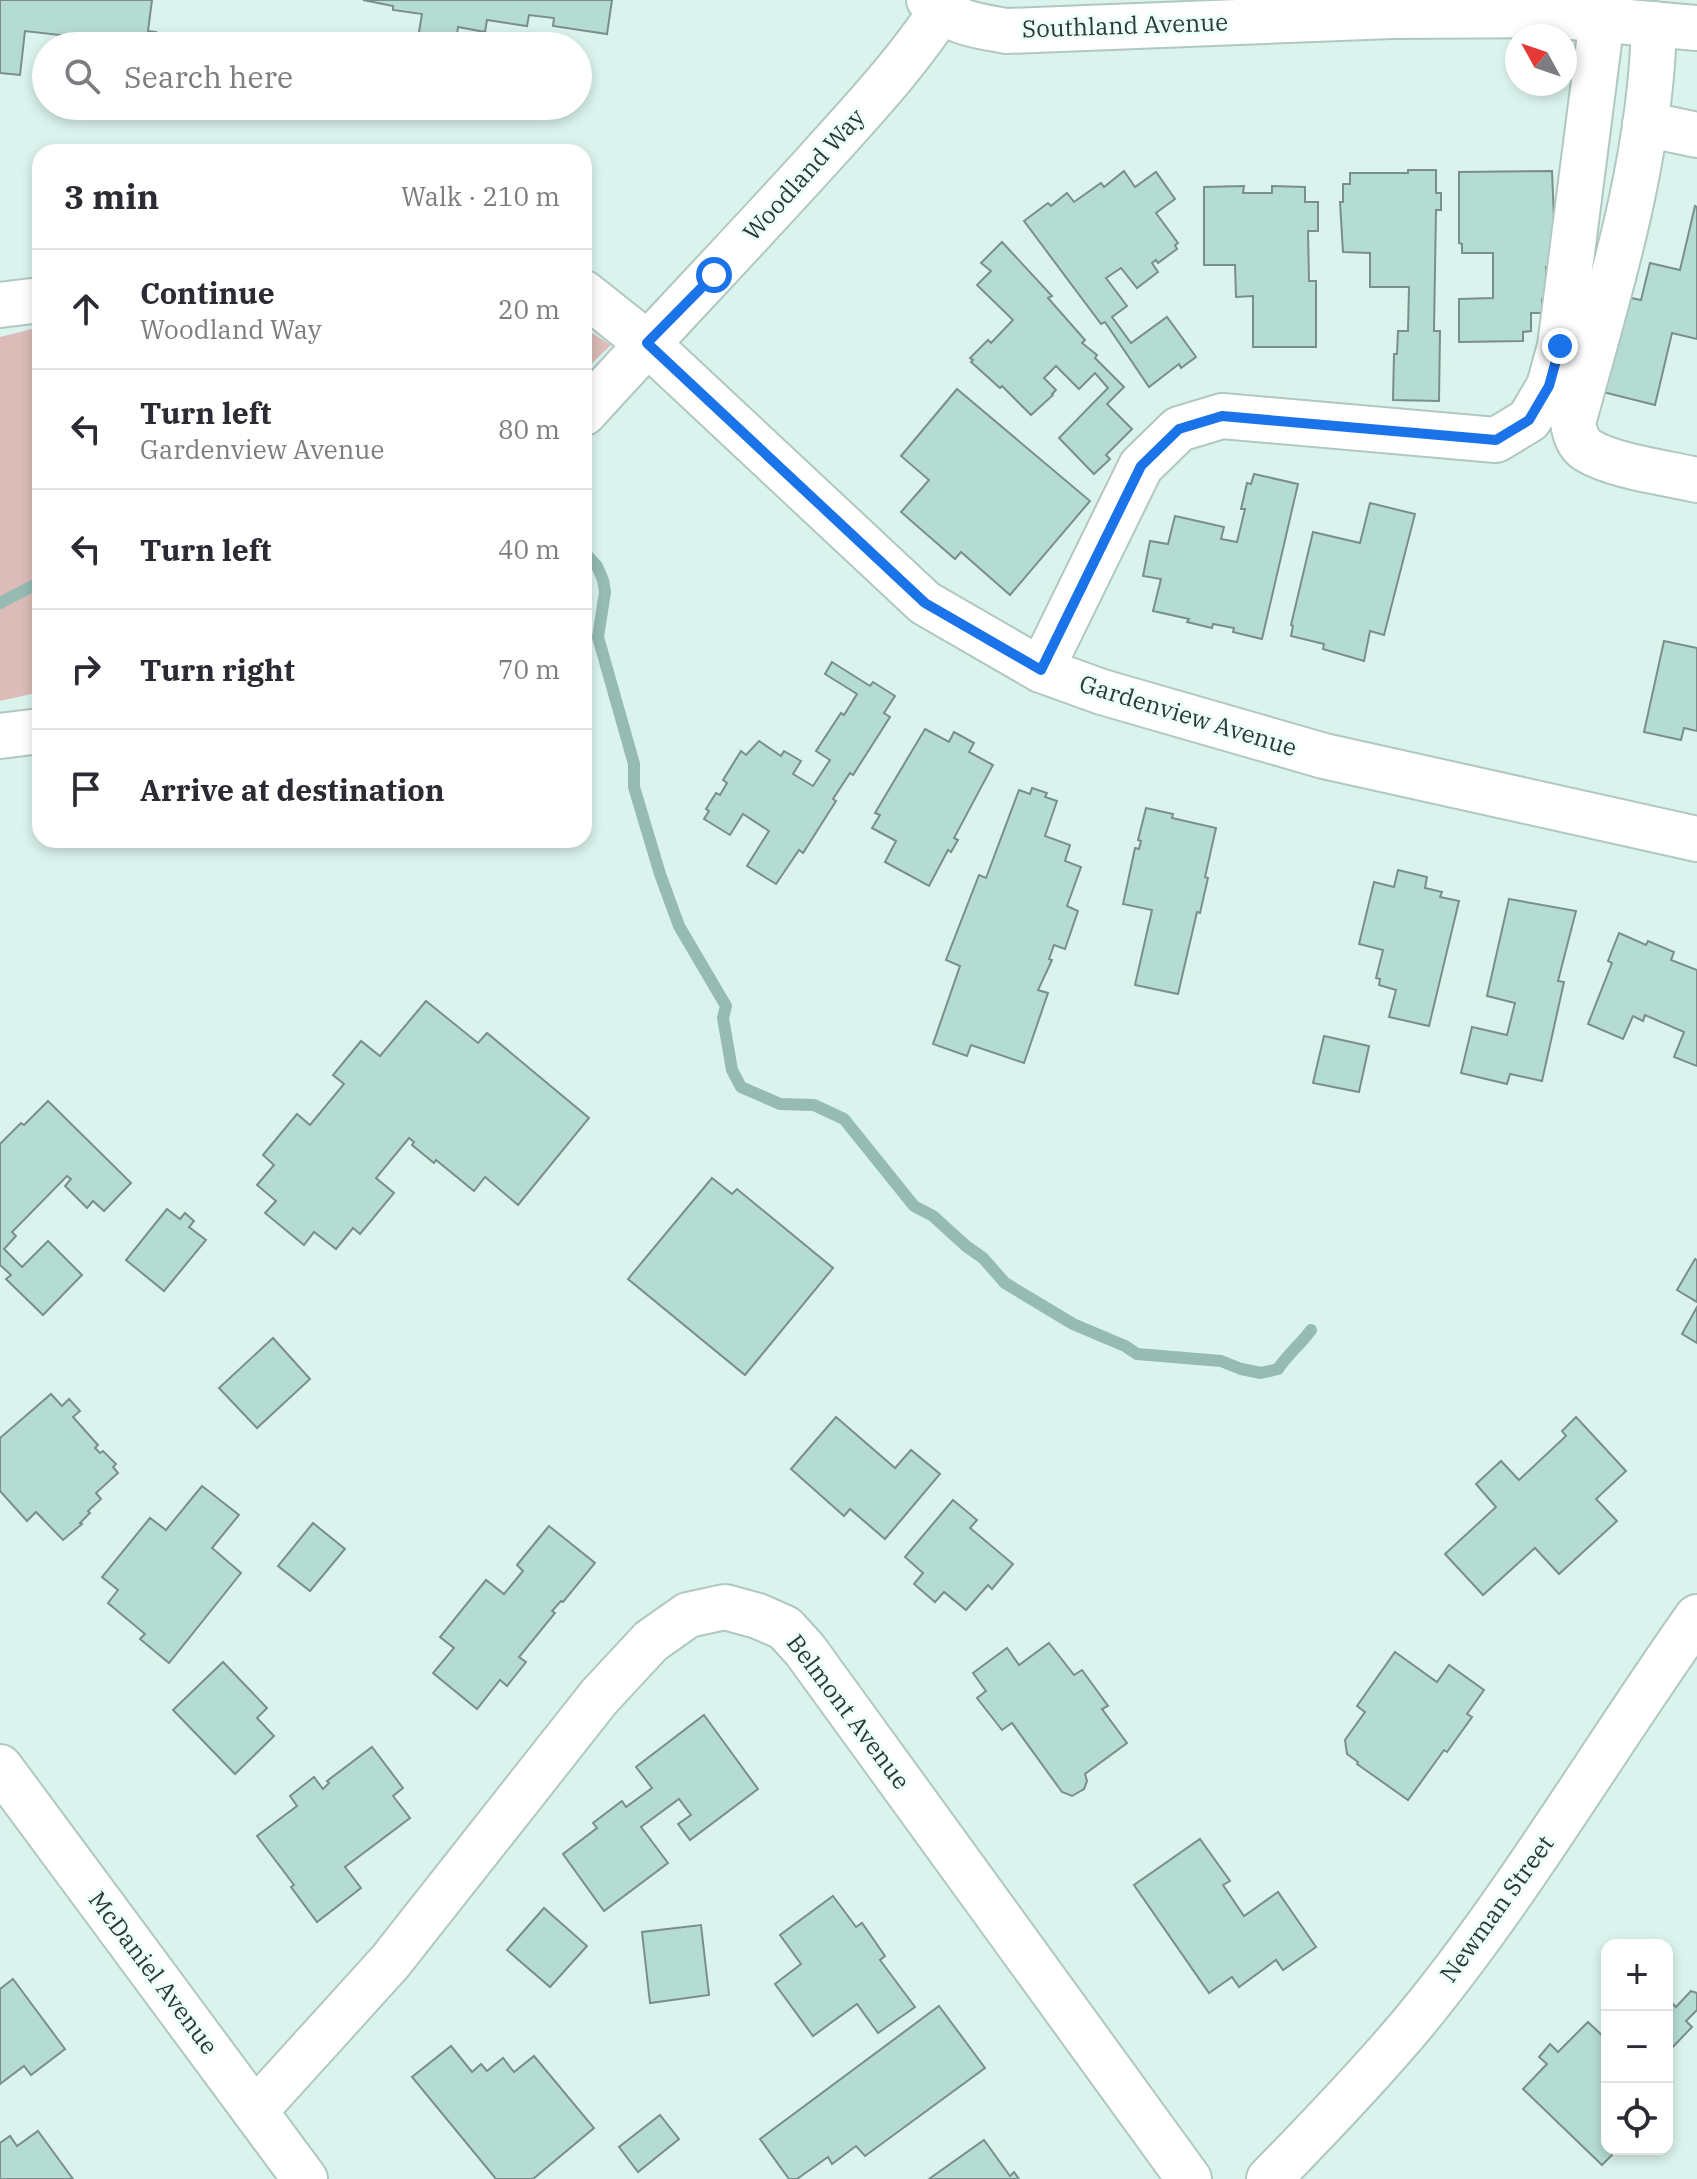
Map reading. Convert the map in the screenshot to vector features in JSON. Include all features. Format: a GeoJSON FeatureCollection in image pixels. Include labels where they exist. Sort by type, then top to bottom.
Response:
{"type":"FeatureCollection","features":[{"type":"Feature","properties":{"kind":"street","name":"Southland Avenue"},"geometry":{"type":"LineString","coordinates":[[939,4],[969,25],[1007,31],[1392,16],[1549,15],[1697,28]]}},
{"type":"Feature","properties":{"kind":"street","name":"Woodland Way"},"geometry":{"type":"LineString","coordinates":[[592,404],[714,275],[882,88],[939,4]]}},
{"type":"Feature","properties":{"kind":"street"},"geometry":{"type":"LineString","coordinates":[[1041,670],[1141,466],[1179,429],[1222,416],[1496,440],[1529,420],[1549,386],[1560,346],[1602,19]]}},
{"type":"Feature","properties":{"kind":"street"},"geometry":{"type":"LineString","coordinates":[[1654,24],[1653,76],[1630,216],[1573,423],[1575,436],[1586,449],[1612,460],[1697,480]]}},
{"type":"Feature","properties":{"kind":"street"},"geometry":{"type":"LineString","coordinates":[[1645,124],[1697,135]]}},
{"type":"Feature","properties":{"kind":"street","name":"Gardenview Avenue"},"geometry":{"type":"LineString","coordinates":[[592,299],[647,343],[925,603],[1041,670],[1102,692],[1324,756],[1697,839]]}},
{"type":"Feature","properties":{"kind":"street"},"geometry":{"type":"LineString","coordinates":[[0,305],[32,301]]}},
{"type":"Feature","properties":{"kind":"street"},"geometry":{"type":"LineString","coordinates":[[0,736],[32,732]]}},
{"type":"Feature","properties":{"kind":"street","name":"Belmont Avenue"},"geometry":{"type":"LineString","coordinates":[[255,2111],[390,1962],[599,1697],[651,1641],[688,1615],[725,1607],[758,1616],[785,1628],[805,1650],[1189,2179]]}},
{"type":"Feature","properties":{"kind":"street","name":"Newman Street"},"geometry":{"type":"LineString","coordinates":[[1269,2179],[1334,2114],[1415,2020],[1522,1876],[1697,1617]]}},
{"type":"Feature","properties":{"kind":"street","name":"McDaniel Avenue"},"geometry":{"type":"LineString","coordinates":[[0,1767],[305,2179]]}},
{"type":"Feature","properties":{"kind":"shaded area"},"geometry":{"type":"Polygon","coordinates":[[[32,329],[32,694],[0,701],[0,337],[32,329]]]}},
{"type":"Feature","properties":{"kind":"shaded area"},"geometry":{"type":"Polygon","coordinates":[[[592,333],[611,345],[592,363],[592,333]]]}},
{"type":"Feature","properties":{"kind":"building"},"geometry":{"type":"Polygon","coordinates":[[[0,0],[152,0],[148,31],[156,32],[25,31],[20,75],[0,73],[0,0]]]}},
{"type":"Feature","properties":{"kind":"building"},"geometry":{"type":"Polygon","coordinates":[[[363,0],[612,0],[607,34],[553,26],[554,18],[529,15],[527,26],[487,20],[485,32],[458,27],[457,32],[419,32],[422,14],[393,10],[393,6],[363,0]]]}},
{"type":"Feature","properties":{"kind":"building"},"geometry":{"type":"Polygon","coordinates":[[[1408,170],[1436,170],[1436,193],[1441,193],[1441,210],[1436,210],[1434,331],[1440,331],[1439,401],[1393,400],[1394,354],[1397,354],[1398,331],[1408,331],[1409,287],[1370,287],[1370,253],[1343,252],[1340,202],[1343,202],[1343,184],[1350,184],[1350,173],[1408,173],[1408,170]]]}},
{"type":"Feature","properties":{"kind":"building"},"geometry":{"type":"Polygon","coordinates":[[[1124,171],[1135,187],[1156,172],[1175,199],[1156,213],[1178,243],[1175,245],[1177,249],[1158,263],[1156,260],[1152,263],[1158,272],[1137,288],[1121,268],[1106,278],[1127,306],[1112,317],[1131,343],[1167,317],[1196,357],[1181,368],[1179,364],[1149,387],[1105,322],[1101,324],[1024,221],[1067,193],[1074,202],[1101,183],[1104,187],[1124,171]]]}},
{"type":"Feature","properties":{"kind":"building"},"geometry":{"type":"Polygon","coordinates":[[[1552,171],[1555,243],[1553,267],[1546,267],[1546,298],[1542,299],[1542,313],[1531,313],[1531,331],[1523,332],[1523,341],[1459,342],[1459,299],[1493,298],[1493,253],[1462,253],[1462,244],[1459,243],[1459,172],[1552,171]]]}},
{"type":"Feature","properties":{"kind":"building"},"geometry":{"type":"Polygon","coordinates":[[[1244,186],[1243,193],[1272,193],[1272,186],[1305,187],[1305,202],[1318,202],[1318,231],[1308,231],[1309,281],[1316,281],[1316,347],[1253,347],[1253,296],[1236,297],[1235,265],[1204,265],[1204,187],[1244,186]]]}},
{"type":"Feature","properties":{"kind":"building"},"geometry":{"type":"Polygon","coordinates":[[[1695,206],[1697,339],[1672,333],[1655,405],[1603,392],[1626,297],[1641,300],[1650,263],[1680,270],[1695,206]]]}},
{"type":"Feature","properties":{"kind":"building"},"geometry":{"type":"Polygon","coordinates":[[[1002,242],[1052,296],[1048,298],[1085,340],[1082,343],[1097,355],[1095,358],[1124,387],[1107,404],[1132,429],[1106,455],[1110,459],[1094,474],[1059,438],[1108,388],[1095,373],[1079,389],[1056,366],[1044,378],[1056,390],[1031,415],[1002,386],[1000,388],[971,362],[973,360],[970,358],[988,340],[991,343],[1013,320],[977,285],[991,271],[981,263],[1002,242]]]}},
{"type":"Feature","properties":{"kind":"building"},"geometry":{"type":"Polygon","coordinates":[[[957,389],[1090,501],[1010,595],[961,552],[955,559],[901,512],[929,480],[901,456],[957,389]]]}},
{"type":"Feature","properties":{"kind":"building"},"geometry":{"type":"Polygon","coordinates":[[[1254,474],[1298,484],[1262,639],[1233,632],[1234,628],[1213,624],[1212,628],[1153,611],[1161,579],[1143,576],[1150,541],[1168,544],[1175,516],[1224,527],[1221,539],[1237,542],[1247,483],[1251,484],[1254,474]]]}},
{"type":"Feature","properties":{"kind":"building"},"geometry":{"type":"Polygon","coordinates":[[[1370,503],[1415,514],[1384,635],[1370,631],[1364,661],[1323,649],[1324,644],[1291,636],[1291,625],[1313,532],[1360,543],[1370,503]]]}},
{"type":"Feature","properties":{"kind":"building"},"geometry":{"type":"Polygon","coordinates":[[[1664,641],[1697,648],[1697,731],[1684,728],[1681,740],[1644,732],[1664,641]]]}},
{"type":"Feature","properties":{"kind":"building"},"geometry":{"type":"Polygon","coordinates":[[[832,662],[870,686],[873,682],[895,696],[884,713],[890,717],[853,775],[850,773],[833,799],[836,801],[803,853],[799,850],[776,884],[747,866],[769,831],[743,814],[730,835],[704,819],[709,811],[706,809],[716,793],[720,795],[727,783],[723,780],[741,751],[746,755],[759,741],[781,756],[784,751],[801,761],[793,774],[813,786],[830,760],[816,751],[857,694],[825,674],[832,662]]]}},
{"type":"Feature","properties":{"kind":"building"},"geometry":{"type":"Polygon","coordinates":[[[925,729],[949,742],[954,732],[974,743],[969,752],[993,765],[954,838],[958,840],[951,852],[948,850],[929,886],[885,862],[896,841],[872,828],[880,815],[875,813],[925,729]]]}},
{"type":"Feature","properties":{"kind":"building"},"geometry":{"type":"Polygon","coordinates":[[[1032,788],[1047,793],[1045,797],[1057,801],[1045,836],[1070,845],[1065,861],[1081,867],[1067,906],[1078,911],[1065,949],[1054,945],[1049,959],[1052,960],[1038,990],[1048,993],[1024,1063],[971,1045],[967,1056],[933,1044],[960,966],[946,960],[979,875],[986,878],[1019,790],[1030,794],[1032,788]]]}},
{"type":"Feature","properties":{"kind":"building"},"geometry":{"type":"Polygon","coordinates":[[[1146,808],[1173,814],[1172,818],[1216,828],[1200,913],[1197,912],[1178,994],[1135,985],[1152,910],[1123,904],[1135,848],[1139,849],[1141,841],[1138,840],[1146,808]]]}},
{"type":"Feature","properties":{"kind":"building"},"geometry":{"type":"Polygon","coordinates":[[[1398,870],[1427,877],[1425,888],[1442,892],[1440,897],[1459,901],[1429,1026],[1389,1017],[1396,990],[1379,985],[1380,979],[1376,978],[1383,950],[1359,944],[1374,882],[1394,887],[1398,870]]]}},
{"type":"Feature","properties":{"kind":"building"},"geometry":{"type":"Polygon","coordinates":[[[1509,899],[1576,911],[1558,981],[1564,982],[1542,1081],[1510,1074],[1507,1084],[1461,1073],[1472,1027],[1507,1035],[1515,1003],[1487,996],[1509,899]]]}},
{"type":"Feature","properties":{"kind":"building"},"geometry":{"type":"Polygon","coordinates":[[[1619,933],[1646,945],[1648,941],[1674,952],[1671,960],[1697,970],[1697,1066],[1674,1057],[1684,1032],[1645,1015],[1643,1021],[1633,1016],[1623,1039],[1588,1024],[1612,963],[1608,961],[1619,933]]]}},
{"type":"Feature","properties":{"kind":"building"},"geometry":{"type":"Polygon","coordinates":[[[426,1001],[478,1043],[487,1033],[589,1118],[518,1205],[485,1177],[474,1191],[436,1160],[434,1163],[412,1145],[414,1142],[409,1138],[376,1178],[394,1193],[360,1234],[353,1228],[336,1249],[314,1232],[304,1245],[265,1213],[276,1201],[257,1185],[274,1165],[263,1155],[297,1114],[310,1125],[344,1084],[333,1075],[361,1041],[380,1056],[426,1001]]]}},
{"type":"Feature","properties":{"kind":"building"},"geometry":{"type":"Polygon","coordinates":[[[1324,1036],[1369,1046],[1359,1092],[1313,1083],[1324,1036]]]}},
{"type":"Feature","properties":{"kind":"building"},"geometry":{"type":"Polygon","coordinates":[[[48,1101],[131,1183],[104,1211],[93,1201],[87,1208],[65,1186],[71,1179],[67,1176],[12,1232],[16,1236],[4,1249],[22,1267],[48,1241],[82,1275],[43,1315],[6,1279],[11,1275],[0,1265],[0,1144],[48,1101]]]}},
{"type":"Feature","properties":{"kind":"building"},"geometry":{"type":"Polygon","coordinates":[[[712,1178],[732,1194],[737,1189],[833,1268],[745,1375],[628,1279],[712,1178]]]}},
{"type":"Feature","properties":{"kind":"building"},"geometry":{"type":"Polygon","coordinates":[[[167,1209],[180,1219],[185,1213],[194,1221],[189,1227],[206,1240],[164,1291],[126,1260],[167,1209]]]}},
{"type":"Feature","properties":{"kind":"building"},"geometry":{"type":"Polygon","coordinates":[[[1697,1260],[1697,1302],[1677,1290],[1697,1260]]]}},
{"type":"Feature","properties":{"kind":"building"},"geometry":{"type":"Polygon","coordinates":[[[1697,1307],[1697,1343],[1682,1334],[1697,1307]]]}},
{"type":"Feature","properties":{"kind":"building"},"geometry":{"type":"Polygon","coordinates":[[[273,1338],[310,1379],[257,1428],[219,1388],[273,1338]]]}},
{"type":"Feature","properties":{"kind":"building"},"geometry":{"type":"Polygon","coordinates":[[[51,1394],[62,1406],[69,1399],[80,1411],[73,1417],[98,1445],[95,1448],[100,1453],[103,1451],[116,1464],[113,1467],[118,1473],[96,1493],[101,1499],[88,1511],[90,1513],[82,1524],[63,1540],[36,1512],[27,1521],[0,1491],[0,1438],[51,1394]]]}},
{"type":"Feature","properties":{"kind":"building"},"geometry":{"type":"Polygon","coordinates":[[[836,1417],[895,1468],[911,1450],[940,1474],[885,1539],[850,1509],[844,1516],[791,1469],[836,1417]]]}},
{"type":"Feature","properties":{"kind":"building"},"geometry":{"type":"Polygon","coordinates":[[[1576,1417],[1626,1471],[1596,1499],[1617,1521],[1559,1574],[1535,1548],[1483,1595],[1445,1554],[1496,1507],[1476,1484],[1501,1461],[1519,1480],[1566,1436],[1562,1431],[1576,1417]]]}},
{"type":"Feature","properties":{"kind":"building"},"geometry":{"type":"Polygon","coordinates":[[[202,1486],[239,1515],[212,1548],[241,1573],[169,1663],[140,1639],[145,1634],[108,1603],[118,1590],[102,1577],[150,1518],[166,1530],[202,1486]]]}},
{"type":"Feature","properties":{"kind":"building"},"geometry":{"type":"Polygon","coordinates":[[[953,1500],[977,1520],[970,1528],[1013,1564],[992,1589],[988,1585],[966,1610],[944,1592],[935,1602],[914,1584],[923,1573],[905,1557],[953,1500]]]}},
{"type":"Feature","properties":{"kind":"building"},"geometry":{"type":"Polygon","coordinates":[[[313,1523],[345,1549],[310,1591],[278,1566],[313,1523]]]}},
{"type":"Feature","properties":{"kind":"building"},"geometry":{"type":"Polygon","coordinates":[[[549,1526],[595,1563],[552,1611],[555,1613],[519,1657],[526,1662],[507,1686],[500,1680],[477,1709],[433,1673],[454,1648],[440,1637],[486,1580],[504,1594],[523,1571],[517,1565],[549,1526]]]}},
{"type":"Feature","properties":{"kind":"building"},"geometry":{"type":"Polygon","coordinates":[[[1049,1643],[1074,1675],[1082,1670],[1108,1706],[1102,1709],[1127,1743],[1085,1774],[1087,1781],[1084,1789],[1072,1796],[1062,1792],[1012,1723],[1002,1730],[977,1698],[986,1691],[973,1673],[1007,1648],[1019,1665],[1049,1643]]]}},
{"type":"Feature","properties":{"kind":"building"},"geometry":{"type":"Polygon","coordinates":[[[1395,1652],[1437,1682],[1449,1665],[1484,1690],[1467,1714],[1472,1717],[1408,1800],[1357,1764],[1347,1754],[1345,1740],[1365,1712],[1357,1706],[1395,1652]]]}},
{"type":"Feature","properties":{"kind":"building"},"geometry":{"type":"Polygon","coordinates":[[[223,1662],[267,1708],[257,1718],[274,1736],[235,1774],[173,1710],[223,1662]]]}},
{"type":"Feature","properties":{"kind":"building"},"geometry":{"type":"Polygon","coordinates":[[[704,1715],[758,1789],[690,1840],[678,1824],[691,1815],[679,1799],[641,1827],[668,1863],[604,1911],[563,1854],[597,1828],[593,1823],[622,1801],[626,1807],[652,1788],[636,1767],[704,1715]]]}},
{"type":"Feature","properties":{"kind":"building"},"geometry":{"type":"Polygon","coordinates":[[[372,1747],[403,1788],[393,1796],[410,1818],[345,1867],[361,1888],[317,1922],[257,1836],[297,1806],[290,1796],[314,1777],[323,1789],[329,1783],[327,1781],[372,1747]]]}},
{"type":"Feature","properties":{"kind":"building"},"geometry":{"type":"Polygon","coordinates":[[[1200,1839],[1230,1881],[1223,1885],[1244,1916],[1278,1892],[1316,1947],[1283,1970],[1276,1960],[1239,1987],[1232,1977],[1209,1993],[1134,1885],[1200,1839]]]}},
{"type":"Feature","properties":{"kind":"building"},"geometry":{"type":"Polygon","coordinates":[[[833,1896],[856,1927],[862,1923],[885,1956],[880,1960],[915,2007],[878,2033],[857,2004],[813,2036],[775,1984],[801,1964],[780,1935],[833,1896]]]}},
{"type":"Feature","properties":{"kind":"building"},"geometry":{"type":"Polygon","coordinates":[[[544,1908],[587,1946],[550,1987],[507,1950],[544,1908]]]}},
{"type":"Feature","properties":{"kind":"building"},"geometry":{"type":"Polygon","coordinates":[[[701,1925],[709,1995],[650,2003],[642,1932],[701,1925]]]}},
{"type":"Feature","properties":{"kind":"building"},"geometry":{"type":"Polygon","coordinates":[[[13,1979],[65,2049],[31,2075],[24,2066],[0,2084],[0,1989],[13,1979]]]}},
{"type":"Feature","properties":{"kind":"building"},"geometry":{"type":"Polygon","coordinates":[[[1691,1991],[1697,1993],[1697,2010],[1686,2021],[1692,2027],[1673,2047],[1673,2004],[1676,2007],[1691,1991]]]}},
{"type":"Feature","properties":{"kind":"building"},"geometry":{"type":"Polygon","coordinates":[[[939,2006],[985,2068],[865,2156],[856,2146],[832,2164],[828,2157],[797,2179],[789,2179],[760,2139],[939,2006]]]}},
{"type":"Feature","properties":{"kind":"building"},"geometry":{"type":"Polygon","coordinates":[[[1588,2022],[1601,2034],[1601,2155],[1612,2155],[1602,2165],[1523,2089],[1547,2064],[1539,2057],[1550,2044],[1558,2052],[1588,2022]]]}},
{"type":"Feature","properties":{"kind":"building"},"geometry":{"type":"Polygon","coordinates":[[[451,2046],[472,2072],[481,2064],[487,2071],[503,2058],[514,2072],[534,2056],[594,2128],[533,2179],[496,2179],[412,2077],[451,2046]]]}},
{"type":"Feature","properties":{"kind":"building"},"geometry":{"type":"Polygon","coordinates":[[[660,2115],[679,2139],[638,2172],[619,2147],[660,2115]]]}},
{"type":"Feature","properties":{"kind":"building"},"geometry":{"type":"Polygon","coordinates":[[[38,2131],[73,2179],[0,2179],[0,2143],[10,2136],[17,2146],[38,2131]]]}},
{"type":"Feature","properties":{"kind":"building"},"geometry":{"type":"Polygon","coordinates":[[[984,2140],[1010,2176],[1014,2172],[1019,2179],[929,2179],[984,2140]]]}},
{"type":"Feature","properties":{"kind":"waterway"},"geometry":{"type":"LineString","coordinates":[[592,561],[603,580],[605,592],[598,637],[634,764],[634,787],[679,926],[726,1006],[723,1018],[732,1070],[741,1087],[780,1104],[814,1105],[844,1119],[914,1206],[933,1216],[983,1258],[1005,1283],[1073,1324],[1137,1354],[1221,1361],[1261,1373],[1278,1369],[1311,1330]]}},
{"type":"Feature","properties":{"kind":"waterway"},"geometry":{"type":"LineString","coordinates":[[0,603],[32,586]]}},
{"type":"Feature","properties":{"kind":"route"},"geometry":{"type":"LineString","coordinates":[[714,275],[647,343],[925,603],[1041,670],[1141,466],[1179,429],[1222,416],[1496,440],[1529,420],[1549,386],[1560,346]]}}]}
